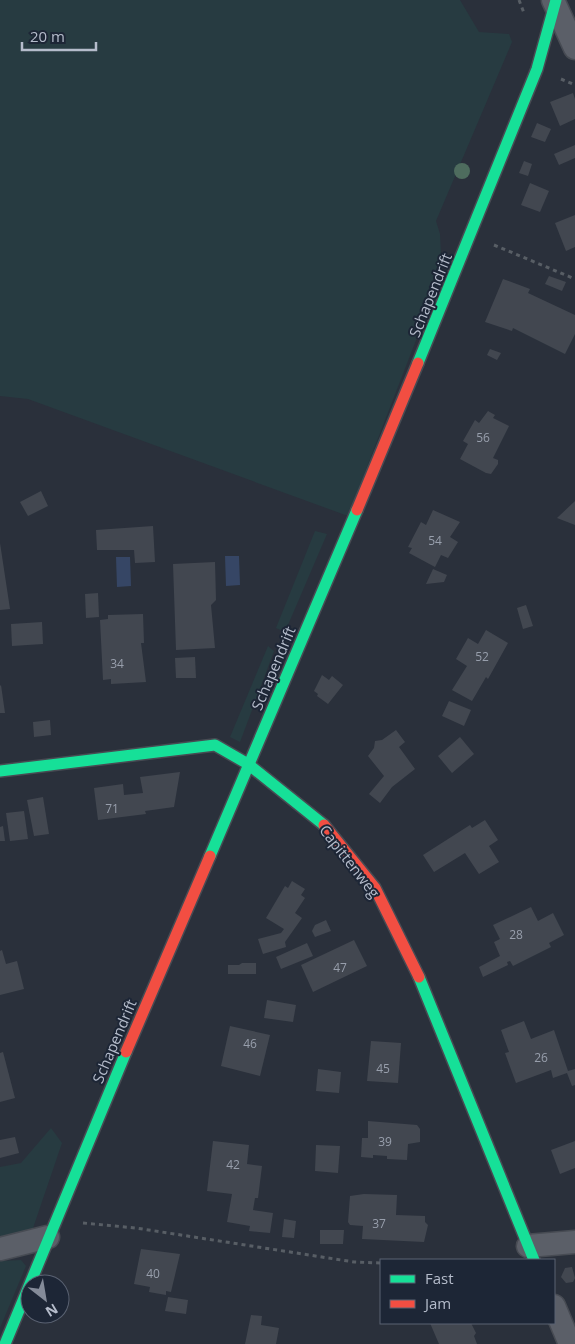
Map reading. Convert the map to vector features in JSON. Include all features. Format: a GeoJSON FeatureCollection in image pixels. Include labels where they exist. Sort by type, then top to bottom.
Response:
{"type":"FeatureCollection","features":[{"type":"Feature","properties":{"kind":"street"},"geometry":{"type":"LineString","coordinates":[[555,1],[575,48]]}},
{"type":"Feature","properties":{"kind":"street","name":"Schapendrift"},"geometry":{"type":"LineString","coordinates":[[5,1344],[51,1228],[352,522],[472,233],[537,68],[555,1]]}},
{"type":"Feature","properties":{"kind":"street","name":"Capittenweg"},"geometry":{"type":"LineString","coordinates":[[0,771],[215,745],[248,764],[326,826],[375,888],[417,973],[531,1253],[575,1242]]}},
{"type":"Feature","properties":{"kind":"street"},"geometry":{"type":"LineString","coordinates":[[0,1249],[51,1228]]}},
{"type":"Feature","properties":{"kind":"street"},"geometry":{"type":"LineString","coordinates":[[555,1308],[570,1344]]}},
{"type":"Feature","properties":{"kind":"path"},"geometry":{"type":"LineString","coordinates":[[472,233],[494,245],[575,279]]}},
{"type":"Feature","properties":{"kind":"path"},"geometry":{"type":"LineString","coordinates":[[51,1228],[136,1228],[354,1262],[380,1263]]}},
{"type":"Feature","properties":{"kind":"shaded area"},"geometry":{"type":"Polygon","coordinates":[[[0,0],[460,0],[479,32],[509,34],[512,42],[436,221],[440,234],[442,273],[348,516],[28,399],[0,396],[0,0]]]}},
{"type":"Feature","properties":{"kind":"shaded area"},"geometry":{"type":"Polygon","coordinates":[[[315,531],[327,534],[285,632],[276,628],[315,531]]]}},
{"type":"Feature","properties":{"kind":"shaded area"},"geometry":{"type":"Polygon","coordinates":[[[268,646],[274,651],[240,742],[230,737],[268,646]]]}},
{"type":"Feature","properties":{"kind":"shaded area"},"geometry":{"type":"Polygon","coordinates":[[[51,1128],[62,1143],[32,1231],[0,1239],[0,1167],[21,1163],[51,1128]]]}},
{"type":"Feature","properties":{"kind":"shaded area"},"geometry":{"type":"Polygon","coordinates":[[[21,1260],[26,1266],[23,1274],[20,1274],[20,1280],[0,1328],[0,1261],[21,1260]]]}},
{"type":"Feature","properties":{"kind":"water"},"geometry":{"type":"Polygon","coordinates":[[[225,556],[239,556],[240,585],[226,586],[225,556]]]}},
{"type":"Feature","properties":{"kind":"water"},"geometry":{"type":"Polygon","coordinates":[[[116,557],[130,557],[131,586],[117,587],[116,557]]]}},
{"type":"Feature","properties":{"kind":"building"},"geometry":{"type":"Polygon","coordinates":[[[573,93],[575,99],[575,119],[560,126],[550,102],[573,93]]]}},
{"type":"Feature","properties":{"kind":"building"},"geometry":{"type":"Polygon","coordinates":[[[537,123],[551,129],[545,142],[531,137],[537,123]]]}},
{"type":"Feature","properties":{"kind":"building"},"geometry":{"type":"Polygon","coordinates":[[[575,145],[575,158],[559,165],[554,154],[575,145]]]}},
{"type":"Feature","properties":{"kind":"building"},"geometry":{"type":"Polygon","coordinates":[[[524,161],[532,164],[528,176],[519,173],[524,161]]]}},
{"type":"Feature","properties":{"kind":"building"},"geometry":{"type":"Polygon","coordinates":[[[530,183],[549,191],[540,212],[521,205],[530,183]]]}},
{"type":"Feature","properties":{"kind":"building"},"geometry":{"type":"Polygon","coordinates":[[[575,215],[575,247],[566,251],[555,223],[575,215]]]}},
{"type":"Feature","properties":{"kind":"building"},"geometry":{"type":"Polygon","coordinates":[[[549,276],[566,282],[562,291],[545,284],[549,276]]]}},
{"type":"Feature","properties":{"kind":"building"},"geometry":{"type":"Polygon","coordinates":[[[503,279],[530,289],[528,293],[575,315],[575,334],[565,354],[513,328],[512,331],[485,322],[503,279]]]}},
{"type":"Feature","properties":{"kind":"building"},"geometry":{"type":"Polygon","coordinates":[[[490,349],[501,353],[497,360],[487,355],[490,349]]]}},
{"type":"Feature","properties":{"kind":"building"},"geometry":{"type":"Polygon","coordinates":[[[488,411],[495,415],[493,418],[509,426],[493,458],[498,460],[498,464],[491,474],[460,459],[468,444],[463,441],[475,420],[479,423],[488,411]]]}},
{"type":"Feature","properties":{"kind":"building"},"geometry":{"type":"Polygon","coordinates":[[[41,491],[48,506],[28,516],[20,502],[41,491]]]}},
{"type":"Feature","properties":{"kind":"building"},"geometry":{"type":"Polygon","coordinates":[[[575,501],[575,525],[557,518],[575,501]]]}},
{"type":"Feature","properties":{"kind":"building"},"geometry":{"type":"Polygon","coordinates":[[[433,510],[460,522],[450,537],[458,542],[448,558],[441,555],[435,567],[409,553],[412,548],[408,547],[421,522],[426,525],[433,510]]]}},
{"type":"Feature","properties":{"kind":"building"},"geometry":{"type":"Polygon","coordinates":[[[153,526],[155,562],[135,563],[134,550],[97,550],[96,530],[153,526]]]}},
{"type":"Feature","properties":{"kind":"building"},"geometry":{"type":"Polygon","coordinates":[[[0,543],[10,609],[0,610],[0,543]]]}},
{"type":"Feature","properties":{"kind":"building"},"geometry":{"type":"Polygon","coordinates":[[[215,562],[216,600],[211,605],[215,648],[176,650],[173,564],[215,562]]]}},
{"type":"Feature","properties":{"kind":"building"},"geometry":{"type":"Polygon","coordinates":[[[433,569],[447,575],[444,582],[426,584],[433,569]]]}},
{"type":"Feature","properties":{"kind":"building"},"geometry":{"type":"Polygon","coordinates":[[[98,593],[99,617],[86,618],[85,594],[98,593]]]}},
{"type":"Feature","properties":{"kind":"building"},"geometry":{"type":"Polygon","coordinates":[[[526,605],[533,626],[523,629],[517,608],[526,605]]]}},
{"type":"Feature","properties":{"kind":"building"},"geometry":{"type":"Polygon","coordinates":[[[143,614],[144,643],[141,643],[146,682],[111,684],[111,679],[103,680],[100,620],[108,619],[108,615],[143,614]]]}},
{"type":"Feature","properties":{"kind":"building"},"geometry":{"type":"Polygon","coordinates":[[[42,622],[43,644],[12,646],[11,624],[42,622]]]}},
{"type":"Feature","properties":{"kind":"building"},"geometry":{"type":"Polygon","coordinates":[[[486,630],[508,643],[488,679],[486,677],[472,701],[452,690],[467,666],[456,659],[468,638],[478,644],[486,630]]]}},
{"type":"Feature","properties":{"kind":"building"},"geometry":{"type":"Polygon","coordinates":[[[195,657],[196,678],[176,678],[175,658],[195,657]]]}},
{"type":"Feature","properties":{"kind":"building"},"geometry":{"type":"Polygon","coordinates":[[[322,675],[329,680],[332,676],[343,685],[328,704],[317,696],[318,694],[314,691],[322,675]]]}},
{"type":"Feature","properties":{"kind":"building"},"geometry":{"type":"Polygon","coordinates":[[[1,685],[5,713],[0,713],[1,685]]]}},
{"type":"Feature","properties":{"kind":"building"},"geometry":{"type":"Polygon","coordinates":[[[449,701],[471,710],[464,726],[442,716],[449,701]]]}},
{"type":"Feature","properties":{"kind":"building"},"geometry":{"type":"Polygon","coordinates":[[[50,720],[51,735],[34,737],[33,722],[50,720]]]}},
{"type":"Feature","properties":{"kind":"building"},"geometry":{"type":"Polygon","coordinates":[[[396,730],[405,742],[399,747],[415,769],[392,787],[380,803],[369,794],[384,776],[368,756],[374,748],[375,741],[382,740],[396,730]]]}},
{"type":"Feature","properties":{"kind":"building"},"geometry":{"type":"Polygon","coordinates":[[[460,737],[474,754],[452,773],[438,756],[460,737]]]}},
{"type":"Feature","properties":{"kind":"building"},"geometry":{"type":"Polygon","coordinates":[[[180,772],[174,807],[145,811],[146,814],[98,820],[94,788],[123,784],[124,795],[143,793],[140,777],[180,772]]]}},
{"type":"Feature","properties":{"kind":"building"},"geometry":{"type":"Polygon","coordinates":[[[43,797],[49,834],[34,836],[27,800],[43,797]]]}},
{"type":"Feature","properties":{"kind":"building"},"geometry":{"type":"Polygon","coordinates":[[[24,811],[28,839],[10,841],[6,813],[24,811]]]}},
{"type":"Feature","properties":{"kind":"building"},"geometry":{"type":"Polygon","coordinates":[[[485,820],[498,840],[489,846],[499,862],[479,874],[465,853],[434,872],[423,855],[470,825],[472,828],[485,820]]]}},
{"type":"Feature","properties":{"kind":"building"},"geometry":{"type":"Polygon","coordinates":[[[3,826],[5,841],[0,841],[0,827],[3,826]]]}},
{"type":"Feature","properties":{"kind":"building"},"geometry":{"type":"Polygon","coordinates":[[[292,881],[305,889],[301,895],[305,898],[295,913],[302,918],[285,942],[286,947],[263,954],[258,939],[281,933],[284,929],[266,918],[285,886],[288,888],[292,881]]]}},
{"type":"Feature","properties":{"kind":"building"},"geometry":{"type":"Polygon","coordinates":[[[531,907],[538,921],[553,913],[564,935],[549,943],[551,947],[513,966],[510,961],[507,962],[508,965],[483,977],[479,967],[500,956],[494,942],[500,939],[493,925],[531,907]]]}},
{"type":"Feature","properties":{"kind":"building"},"geometry":{"type":"Polygon","coordinates":[[[326,920],[331,931],[315,937],[312,931],[315,925],[326,920]]]}},
{"type":"Feature","properties":{"kind":"building"},"geometry":{"type":"Polygon","coordinates":[[[354,940],[367,966],[313,992],[301,965],[354,940]]]}},
{"type":"Feature","properties":{"kind":"building"},"geometry":{"type":"Polygon","coordinates":[[[307,943],[313,956],[281,969],[276,957],[307,943]]]}},
{"type":"Feature","properties":{"kind":"building"},"geometry":{"type":"Polygon","coordinates":[[[2,950],[6,964],[17,961],[24,989],[0,995],[0,951],[2,950]]]}},
{"type":"Feature","properties":{"kind":"building"},"geometry":{"type":"Polygon","coordinates":[[[242,963],[256,963],[256,974],[228,974],[228,965],[239,965],[242,963]]]}},
{"type":"Feature","properties":{"kind":"building"},"geometry":{"type":"Polygon","coordinates":[[[267,1000],[296,1005],[293,1022],[264,1018],[267,1000]]]}},
{"type":"Feature","properties":{"kind":"building"},"geometry":{"type":"Polygon","coordinates":[[[524,1021],[531,1039],[554,1030],[568,1071],[575,1069],[575,1085],[572,1086],[567,1073],[553,1078],[551,1070],[516,1083],[505,1053],[509,1052],[501,1030],[524,1021]]]}},
{"type":"Feature","properties":{"kind":"building"},"geometry":{"type":"Polygon","coordinates":[[[230,1026],[270,1035],[260,1076],[221,1066],[230,1026]]]}},
{"type":"Feature","properties":{"kind":"building"},"geometry":{"type":"Polygon","coordinates":[[[371,1041],[401,1043],[398,1083],[367,1081],[371,1041]]]}},
{"type":"Feature","properties":{"kind":"building"},"geometry":{"type":"Polygon","coordinates":[[[3,1052],[15,1098],[0,1102],[0,1053],[3,1052]]]}},
{"type":"Feature","properties":{"kind":"building"},"geometry":{"type":"Polygon","coordinates":[[[318,1069],[341,1072],[339,1093],[316,1091],[318,1069]]]}},
{"type":"Feature","properties":{"kind":"building"},"geometry":{"type":"Polygon","coordinates":[[[368,1121],[417,1125],[420,1129],[420,1142],[408,1144],[407,1160],[387,1159],[387,1156],[373,1155],[373,1158],[361,1157],[362,1138],[368,1138],[368,1121]]]}},
{"type":"Feature","properties":{"kind":"building"},"geometry":{"type":"Polygon","coordinates":[[[15,1137],[19,1153],[0,1158],[0,1140],[15,1137]]]}},
{"type":"Feature","properties":{"kind":"building"},"geometry":{"type":"Polygon","coordinates":[[[213,1141],[249,1145],[247,1164],[262,1166],[258,1198],[255,1198],[253,1210],[273,1213],[270,1233],[249,1231],[250,1226],[227,1222],[232,1194],[207,1191],[213,1141]]]}},
{"type":"Feature","properties":{"kind":"building"},"geometry":{"type":"Polygon","coordinates":[[[575,1141],[575,1168],[560,1174],[551,1150],[575,1141]]]}},
{"type":"Feature","properties":{"kind":"building"},"geometry":{"type":"Polygon","coordinates":[[[316,1145],[340,1146],[338,1173],[315,1171],[316,1145]]]}},
{"type":"Feature","properties":{"kind":"building"},"geometry":{"type":"Polygon","coordinates":[[[364,1194],[397,1195],[396,1215],[425,1216],[425,1222],[428,1225],[424,1242],[362,1239],[363,1226],[350,1225],[348,1222],[350,1196],[364,1194]]]}},
{"type":"Feature","properties":{"kind":"building"},"geometry":{"type":"Polygon","coordinates":[[[284,1219],[296,1221],[294,1238],[282,1237],[284,1219]]]}},
{"type":"Feature","properties":{"kind":"building"},"geometry":{"type":"Polygon","coordinates":[[[320,1230],[344,1230],[343,1244],[320,1244],[320,1230]]]}},
{"type":"Feature","properties":{"kind":"building"},"geometry":{"type":"Polygon","coordinates":[[[141,1249],[180,1254],[171,1292],[166,1291],[166,1295],[149,1292],[150,1287],[134,1284],[141,1249]]]}},
{"type":"Feature","properties":{"kind":"building"},"geometry":{"type":"Polygon","coordinates":[[[572,1267],[575,1278],[573,1282],[566,1283],[561,1277],[565,1268],[572,1267]]]}},
{"type":"Feature","properties":{"kind":"building"},"geometry":{"type":"Polygon","coordinates":[[[168,1297],[188,1300],[186,1314],[165,1311],[168,1297]]]}},
{"type":"Feature","properties":{"kind":"building"},"geometry":{"type":"Polygon","coordinates":[[[251,1315],[262,1316],[261,1325],[279,1328],[276,1344],[245,1344],[251,1315]]]}},
{"type":"Feature","properties":{"kind":"building"},"geometry":{"type":"Polygon","coordinates":[[[430,1324],[472,1324],[476,1333],[474,1336],[477,1344],[439,1344],[430,1324]]]}},
{"type":"Feature","properties":{"kind":"traffic: fast"},"geometry":{"type":"LineString","coordinates":[[418,363],[537,69],[556,0]]}},
{"type":"Feature","properties":{"kind":"traffic: fast"},"geometry":{"type":"LineString","coordinates":[[210,856],[357,510]]}},
{"type":"Feature","properties":{"kind":"traffic: fast"},"geometry":{"type":"LineString","coordinates":[[0,771],[215,745],[248,764],[324,825]]}},
{"type":"Feature","properties":{"kind":"traffic: fast"},"geometry":{"type":"LineString","coordinates":[[419,977],[534,1259]]}},
{"type":"Feature","properties":{"kind":"traffic: fast"},"geometry":{"type":"LineString","coordinates":[[5,1344],[126,1052]]}},
{"type":"Feature","properties":{"kind":"traffic: jam"},"geometry":{"type":"LineString","coordinates":[[357,510],[418,363]]}},
{"type":"Feature","properties":{"kind":"traffic: jam"},"geometry":{"type":"LineString","coordinates":[[324,825],[375,888],[419,977]]}},
{"type":"Feature","properties":{"kind":"traffic: jam"},"geometry":{"type":"LineString","coordinates":[[126,1052],[210,856]]}}]}
